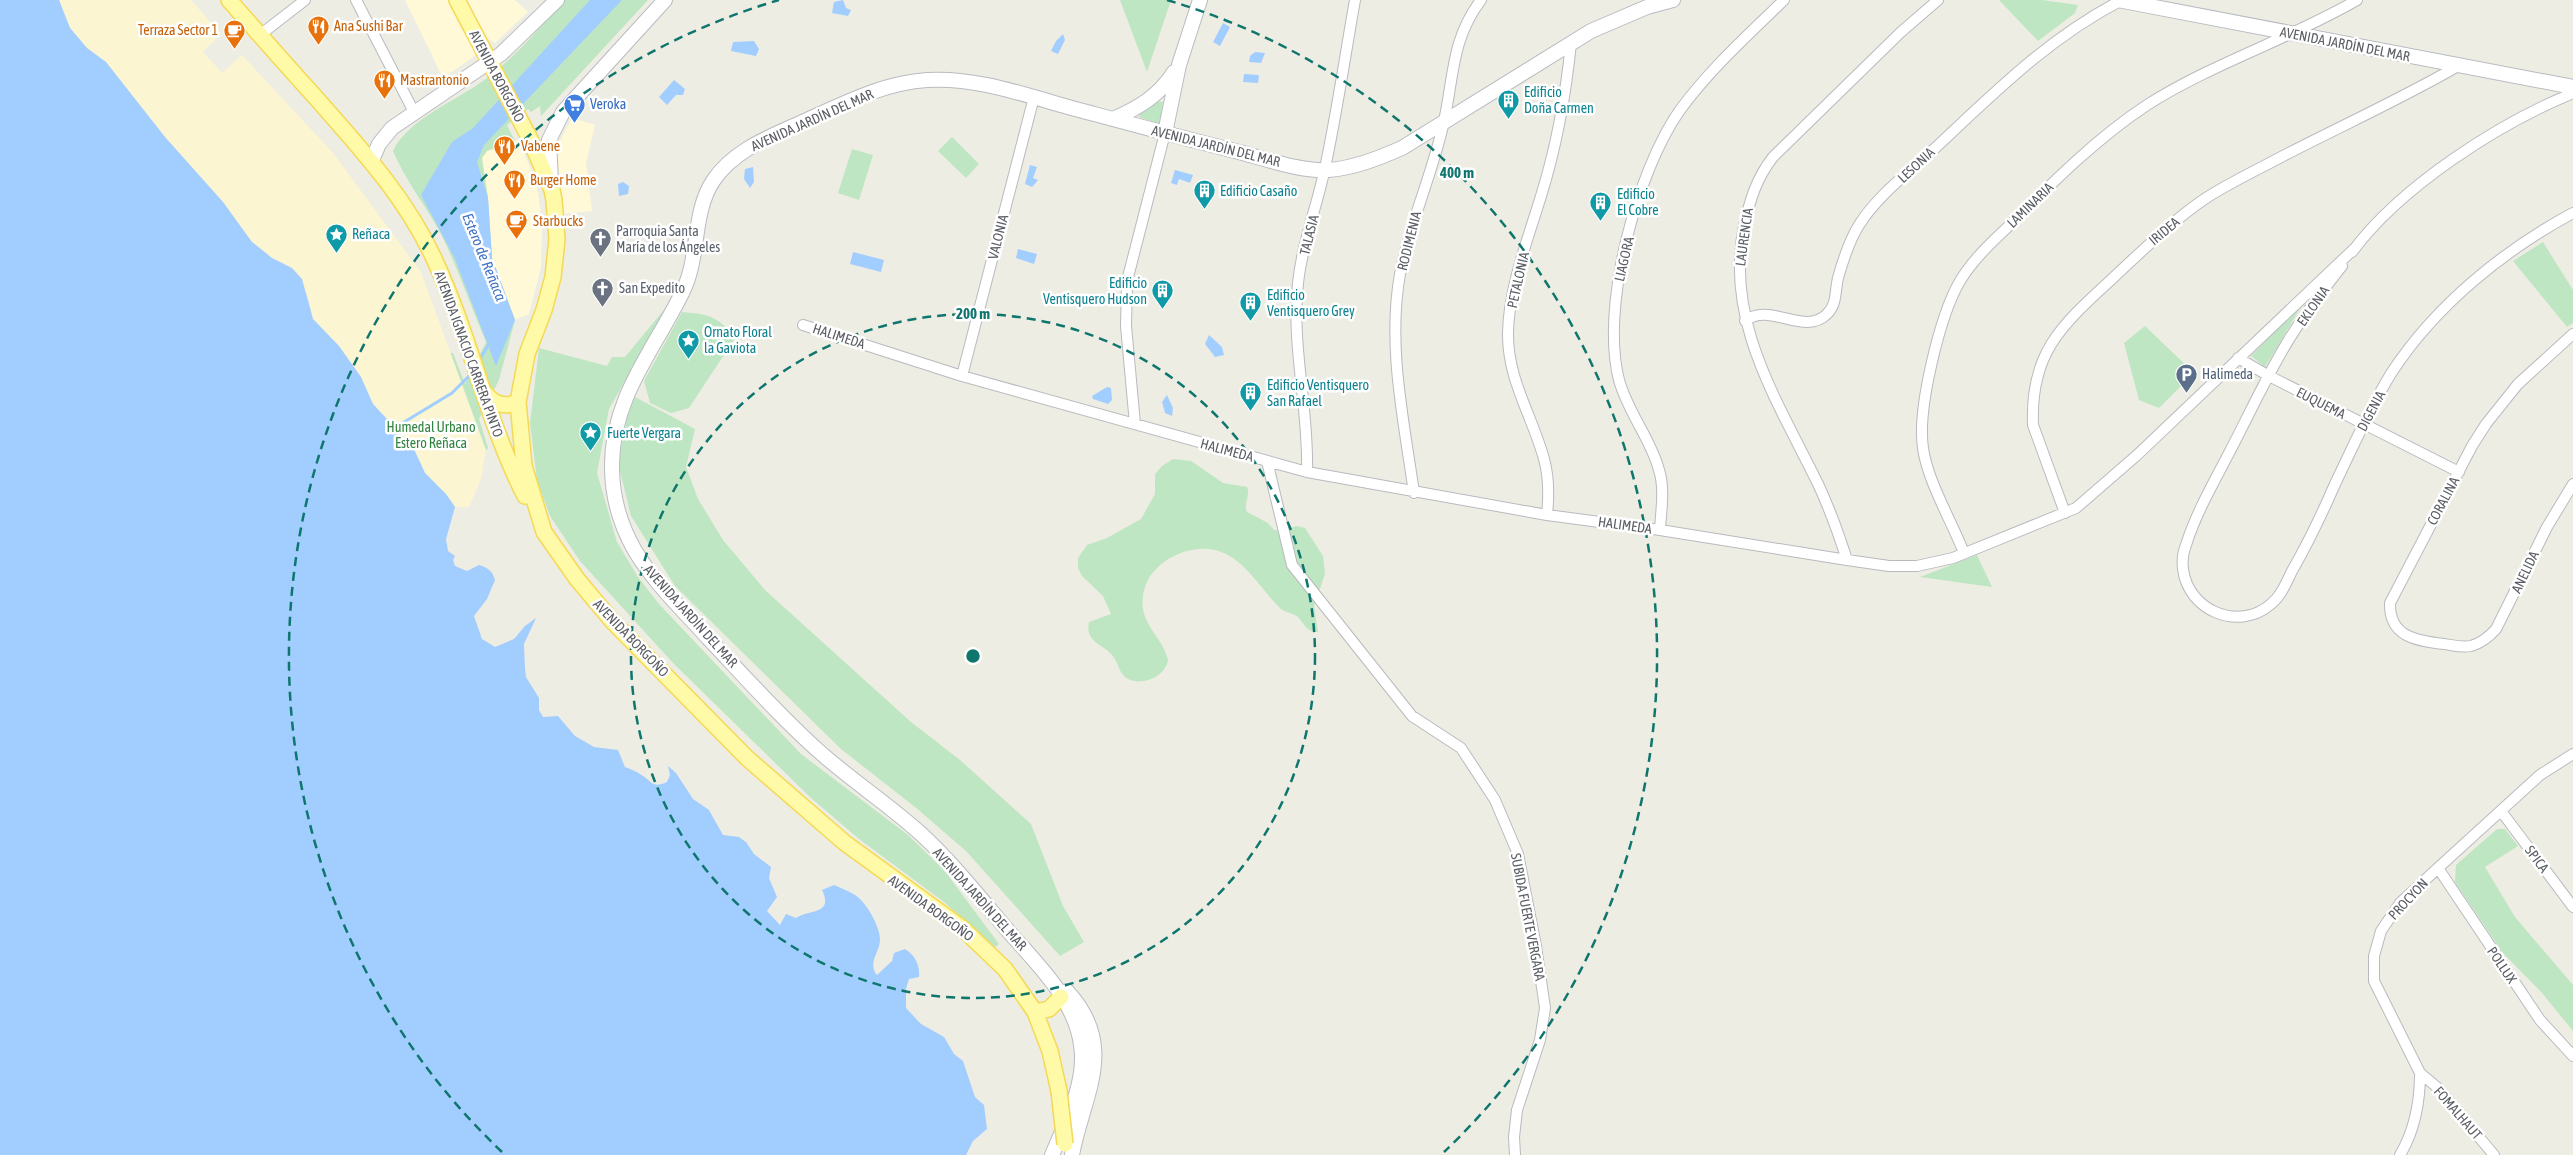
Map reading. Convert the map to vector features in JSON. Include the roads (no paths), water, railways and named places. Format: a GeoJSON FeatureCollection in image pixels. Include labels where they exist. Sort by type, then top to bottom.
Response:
{"type":"FeatureCollection","features":[{"type":"Feature","properties":{"kind":"main road","name":"AVENIDA IGNACIO CARRERA PINTO"},"geometry":{"type":"LineString","coordinates":[[229,0],[372,160],[398,196],[421,234],[436,263],[467,340],[508,461],[544,532]]}},
{"type":"Feature","properties":{"kind":"main road","name":"AVENIDA BORGOÑO"},"geometry":{"type":"LineString","coordinates":[[457,0],[529,137],[552,190],[557,239],[553,277],[544,310],[527,354],[518,402],[524,466],[544,532],[577,579],[613,622],[748,758],[845,843],[977,941],[1017,984],[1034,1012],[1050,1051],[1059,1091],[1068,1151]]}},
{"type":"Feature","properties":{"kind":"main road"},"geometry":{"type":"LineString","coordinates":[[485,393],[491,400],[500,404],[509,405],[518,402]]}},
{"type":"Feature","properties":{"kind":"main road"},"geometry":{"type":"LineString","coordinates":[[1034,1012],[1049,1009],[1061,997]]}},
{"type":"Feature","properties":{"kind":"street"},"geometry":{"type":"LineString","coordinates":[[260,35],[305,0]]}},
{"type":"Feature","properties":{"kind":"street"},"geometry":{"type":"LineString","coordinates":[[356,0],[414,112]]}},
{"type":"Feature","properties":{"kind":"street"},"geometry":{"type":"LineString","coordinates":[[372,160],[386,135],[414,112],[490,62],[529,28],[557,0]]}},
{"type":"Feature","properties":{"kind":"street"},"geometry":{"type":"LineString","coordinates":[[552,190],[549,140],[563,112],[665,0]]}},
{"type":"Feature","properties":{"kind":"street"},"geometry":{"type":"LineString","coordinates":[[1135,424],[1126,326],[1127,281],[1165,133],[1179,65],[1200,0]]}},
{"type":"Feature","properties":{"kind":"street","name":"TALASIA"},"geometry":{"type":"LineString","coordinates":[[1308,472],[1308,448],[1299,371],[1296,311],[1298,281],[1324,171],[1356,0]]}},
{"type":"Feature","properties":{"kind":"street","name":"RODIMENIA"},"geometry":{"type":"LineString","coordinates":[[1414,493],[1399,382],[1397,301],[1400,275],[1412,224],[1444,122],[1456,47],[1468,19],[1481,0]]}},
{"type":"Feature","properties":{"kind":"street","name":"AVENIDA JARDÍN DEL MAR"},"geometry":{"type":"LineString","coordinates":[[1068,1151],[1093,1083],[1093,1044],[1086,1020],[1074,1000],[1044,972],[933,846],[808,741],[724,655],[655,578],[634,550],[623,526],[616,501],[612,466],[614,432],[624,399],[643,360],[683,290],[693,264],[704,199],[714,180],[728,163],[765,139],[861,96],[903,83],[956,80],[1034,97],[1280,163],[1324,171],[1356,165],[1386,155],[1418,140],[1599,27],[1641,5],[1673,0]]}},
{"type":"Feature","properties":{"kind":"street","name":"LIAGORA"},"geometry":{"type":"LineString","coordinates":[[1660,530],[1662,492],[1659,468],[1628,406],[1615,362],[1613,318],[1618,276],[1642,185],[1667,130],[1705,78],[1784,0]]}},
{"type":"Feature","properties":{"kind":"street","name":"LAURENCIA"},"geometry":{"type":"LineString","coordinates":[[1847,560],[1822,494],[1780,411],[1745,321],[1739,286],[1740,252],[1750,197],[1760,176],[1780,148],[1901,32],[1938,0]]}},
{"type":"Feature","properties":{"kind":"street","name":"AVENIDA JARDÍN DEL MAR"},"geometry":{"type":"LineString","coordinates":[[2120,0],[2573,87]]}},
{"type":"Feature","properties":{"kind":"street","name":"LESONIA"},"geometry":{"type":"LineString","coordinates":[[1745,321],[1760,314],[1812,322],[1826,315],[1834,301],[1839,277],[1852,238],[1875,204],[2036,54],[2087,19],[2120,0]]}},
{"type":"Feature","properties":{"kind":"street","name":"LAMINARIA"},"geometry":{"type":"LineString","coordinates":[[1964,553],[1926,463],[1921,436],[1923,407],[1947,309],[1959,282],[1976,258],[2100,139],[2148,105],[2235,60],[2295,34],[2357,0]]}},
{"type":"Feature","properties":{"kind":"street","name":"PETALONIA"},"geometry":{"type":"LineString","coordinates":[[1547,515],[1549,486],[1546,466],[1514,379],[1508,331],[1523,254],[1542,193],[1563,97],[1571,44]]}},
{"type":"Feature","properties":{"kind":"street"},"geometry":{"type":"LineString","coordinates":[[1112,119],[1137,108],[1157,94],[1179,65]]}},
{"type":"Feature","properties":{"kind":"street","name":"IRIDEA"},"geometry":{"type":"LineString","coordinates":[[2064,513],[2033,426],[2032,412],[2038,372],[2049,347],[2065,323],[2149,244],[2206,198],[2276,160],[2404,96],[2458,66]]}},
{"type":"Feature","properties":{"kind":"street","name":"EKLONIA"},"geometry":{"type":"LineString","coordinates":[[2205,608],[2192,594],[2185,578],[2183,561],[2186,543],[2211,490],[2289,340],[2356,247],[2398,204],[2445,165],[2514,121],[2573,93]]}},
{"type":"Feature","properties":{"kind":"street","name":"VALONIA"},"geometry":{"type":"LineString","coordinates":[[962,376],[1034,97]]}},
{"type":"Feature","properties":{"kind":"street","name":"DIGENIA"},"geometry":{"type":"LineString","coordinates":[[2205,608],[2242,616],[2264,610],[2276,600],[2308,544],[2363,424],[2392,372],[2447,307],[2510,252],[2573,213]]}},
{"type":"Feature","properties":{"kind":"street","name":"HALIMEDA"},"geometry":{"type":"LineString","coordinates":[[803,325],[962,376],[1308,472],[1414,493],[1547,515],[1660,530],[1889,566],[1917,566],[1942,561],[1964,553],[2064,513],[2088,498],[2130,462],[2356,247]]}},
{"type":"Feature","properties":{"kind":"street","name":"CORALINA"},"geometry":{"type":"LineString","coordinates":[[2465,647],[2406,637],[2394,624],[2390,603],[2472,446],[2501,404],[2536,366],[2573,334]]}},
{"type":"Feature","properties":{"kind":"street","name":"EUQUEMA"},"geometry":{"type":"LineString","coordinates":[[2238,358],[2269,376],[2459,472]]}},
{"type":"Feature","properties":{"kind":"street","name":"SUBIDA FUERTE VERGARA"},"geometry":{"type":"LineString","coordinates":[[1266,461],[1270,468],[1292,565],[1412,716],[1461,748],[1495,800],[1518,854],[1536,946],[1545,1008],[1540,1040],[1516,1110],[1515,1155]]}},
{"type":"Feature","properties":{"kind":"street","name":"ANELIDA"},"geometry":{"type":"LineString","coordinates":[[2465,647],[2486,639],[2496,629],[2547,527],[2573,484]]}},
{"type":"Feature","properties":{"kind":"street","name":"PROCYON"},"geometry":{"type":"LineString","coordinates":[[2420,1073],[2374,981],[2374,956],[2381,931],[2392,912],[2438,868],[2540,775],[2573,754]]}},
{"type":"Feature","properties":{"kind":"street","name":"SPICA"},"geometry":{"type":"LineString","coordinates":[[2502,811],[2573,907]]}},
{"type":"Feature","properties":{"kind":"street","name":"POLLUX"},"geometry":{"type":"LineString","coordinates":[[2438,868],[2540,1020],[2573,1056]]}},
{"type":"Feature","properties":{"kind":"street","name":"AVENIDA JARDÍN DEL MAR"},"geometry":{"type":"LineString","coordinates":[[1044,972],[1061,997],[1078,1029],[1082,1066],[1079,1083],[1052,1155]]}},
{"type":"Feature","properties":{"kind":"street"},"geometry":{"type":"LineString","coordinates":[[2400,1155],[2415,1121],[2420,1073]]}},
{"type":"Feature","properties":{"kind":"street","name":"FOMALHAUT"},"geometry":{"type":"LineString","coordinates":[[2420,1073],[2438,1088],[2494,1155]]}},
{"type":"Feature","properties":{"kind":"water"},"geometry":{"type":"Polygon","coordinates":[[[0,0],[59,0],[70,28],[87,48],[106,62],[165,137],[223,202],[252,242],[272,258],[292,268],[302,279],[313,319],[339,346],[361,377],[373,404],[413,447],[425,473],[446,494],[455,507],[446,539],[448,551],[455,556],[453,560],[455,566],[467,571],[479,565],[487,568],[495,580],[487,599],[474,616],[482,639],[495,647],[514,639],[525,626],[536,618],[524,644],[525,669],[526,677],[539,698],[539,710],[543,717],[558,716],[575,736],[594,747],[618,750],[625,767],[652,783],[658,785],[667,782],[670,775],[668,766],[676,773],[693,799],[709,810],[723,835],[739,837],[746,842],[754,854],[771,867],[769,878],[777,897],[767,911],[780,925],[786,914],[796,918],[818,910],[825,904],[822,890],[834,885],[859,898],[875,921],[880,939],[873,966],[877,975],[892,961],[894,953],[905,949],[912,954],[918,964],[919,977],[909,979],[906,989],[906,1008],[921,1024],[944,1037],[954,1054],[963,1061],[975,1097],[984,1105],[987,1129],[973,1141],[966,1155],[0,1155],[0,0]]]}},
{"type":"Feature","properties":{"kind":"water"},"geometry":{"type":"Polygon","coordinates":[[[590,0],[622,0],[484,145],[477,162],[488,198],[492,258],[515,320],[496,366],[455,259],[421,195],[452,142],[473,128],[590,0]]]}},
{"type":"Feature","properties":{"kind":"water"},"geometry":{"type":"Polygon","coordinates":[[[843,0],[846,8],[851,10],[848,16],[832,13],[834,2],[843,0]]]}},
{"type":"Feature","properties":{"kind":"water"},"geometry":{"type":"Polygon","coordinates":[[[1223,23],[1230,27],[1220,46],[1213,42],[1223,23]]]}},
{"type":"Feature","properties":{"kind":"water"},"geometry":{"type":"Polygon","coordinates":[[[1063,34],[1065,40],[1058,54],[1051,51],[1056,41],[1063,34]]]}},
{"type":"Feature","properties":{"kind":"water"},"geometry":{"type":"Polygon","coordinates":[[[754,41],[759,49],[756,56],[731,51],[733,42],[754,41]]]}},
{"type":"Feature","properties":{"kind":"water"},"geometry":{"type":"Polygon","coordinates":[[[1255,52],[1265,53],[1261,63],[1249,62],[1250,56],[1255,52]]]}},
{"type":"Feature","properties":{"kind":"water"},"geometry":{"type":"Polygon","coordinates":[[[1244,74],[1259,75],[1258,83],[1243,82],[1244,74]]]}},
{"type":"Feature","properties":{"kind":"water"},"geometry":{"type":"Polygon","coordinates":[[[674,80],[685,89],[683,95],[676,95],[667,105],[659,97],[674,80]]]}},
{"type":"Feature","properties":{"kind":"water"},"geometry":{"type":"Polygon","coordinates":[[[1030,165],[1037,167],[1033,178],[1038,180],[1032,187],[1025,184],[1030,165]]]}},
{"type":"Feature","properties":{"kind":"water"},"geometry":{"type":"Polygon","coordinates":[[[753,167],[754,182],[750,188],[744,179],[745,169],[753,167]]]}},
{"type":"Feature","properties":{"kind":"water"},"geometry":{"type":"Polygon","coordinates":[[[1175,170],[1193,175],[1190,183],[1179,179],[1177,185],[1171,183],[1175,170]]]}},
{"type":"Feature","properties":{"kind":"water"},"geometry":{"type":"Polygon","coordinates":[[[623,182],[629,186],[628,194],[619,196],[618,184],[623,182]]]}},
{"type":"Feature","properties":{"kind":"water"},"geometry":{"type":"Polygon","coordinates":[[[1018,249],[1037,254],[1034,264],[1016,258],[1018,249]]]}},
{"type":"Feature","properties":{"kind":"water"},"geometry":{"type":"Polygon","coordinates":[[[853,252],[884,260],[881,272],[850,264],[853,252]]]}},
{"type":"Feature","properties":{"kind":"water"},"geometry":{"type":"Polygon","coordinates":[[[1209,335],[1222,347],[1224,355],[1215,357],[1205,344],[1209,335]]]}},
{"type":"Feature","properties":{"kind":"water"},"geometry":{"type":"Polygon","coordinates":[[[1107,387],[1111,388],[1112,400],[1108,404],[1093,399],[1092,396],[1107,387]]]}},
{"type":"Feature","properties":{"kind":"water"},"geometry":{"type":"Polygon","coordinates":[[[1167,395],[1173,408],[1172,416],[1165,413],[1162,402],[1167,395]]]}},
{"type":"Feature","properties":{"kind":"waterway","name":"Estero de Reñaca"},"geometry":{"type":"LineString","coordinates":[[478,362],[489,344]]}},
{"type":"Feature","properties":{"kind":"waterway","name":"Estero de Reñaca"},"geometry":{"type":"LineString","coordinates":[[396,427],[452,393],[471,374]]}},
{"type":"Feature","properties":{"kind":"place","name":"Ana Sushi Bar"},"geometry":{"type":"Point","coordinates":[318,45]}},
{"type":"Feature","properties":{"kind":"place","name":"Terraza Sector 1"},"geometry":{"type":"Point","coordinates":[234,49]}},
{"type":"Feature","properties":{"kind":"place","name":"Mastrantonio"},"geometry":{"type":"Point","coordinates":[384,99]}},
{"type":"Feature","properties":{"kind":"place","name":"Edificio Doña Carmen"},"geometry":{"type":"Point","coordinates":[1508,119]}},
{"type":"Feature","properties":{"kind":"place","name":"Veroka"},"geometry":{"type":"Point","coordinates":[574,123]}},
{"type":"Feature","properties":{"kind":"place","name":"Vabene"},"geometry":{"type":"Point","coordinates":[505,165]}},
{"type":"Feature","properties":{"kind":"place","name":"Burger Home"},"geometry":{"type":"Point","coordinates":[514,199]}},
{"type":"Feature","properties":{"kind":"place","name":"Edificio Casaño"},"geometry":{"type":"Point","coordinates":[1204,210]}},
{"type":"Feature","properties":{"kind":"place","name":"Edificio El Cobre"},"geometry":{"type":"Point","coordinates":[1601,221]}},
{"type":"Feature","properties":{"kind":"place","name":"Starbucks"},"geometry":{"type":"Point","coordinates":[517,240]}},
{"type":"Feature","properties":{"kind":"place","name":"Reñaca"},"geometry":{"type":"Point","coordinates":[336,253]}},
{"type":"Feature","properties":{"kind":"place","name":"Parroquia Santa María de los Ángeles"},"geometry":{"type":"Point","coordinates":[600,258]}},
{"type":"Feature","properties":{"kind":"place","name":"San Expedito"},"geometry":{"type":"Point","coordinates":[603,307]}},
{"type":"Feature","properties":{"kind":"place","name":"Edificio Ventisquero Hudson"},"geometry":{"type":"Point","coordinates":[1163,310]}},
{"type":"Feature","properties":{"kind":"place","name":"Edificio Ventisquero Grey"},"geometry":{"type":"Point","coordinates":[1251,322]}},
{"type":"Feature","properties":{"kind":"place","name":"Ornato Floral la Gaviota"},"geometry":{"type":"Point","coordinates":[688,359]}},
{"type":"Feature","properties":{"kind":"place","name":"Halimeda"},"geometry":{"type":"Point","coordinates":[2186,393]}},
{"type":"Feature","properties":{"kind":"place","name":"Edificio Ventisquero San Rafael"},"geometry":{"type":"Point","coordinates":[1251,412]}},
{"type":"Feature","properties":{"kind":"place","name":"Fuerte Vergara"},"geometry":{"type":"Point","coordinates":[591,452]}},
{"type":"Feature","properties":{"kind":"park label","name":"Humedal Urbano Estero Reñaca"},"geometry":{"type":"Point","coordinates":[431,436]}}]}
